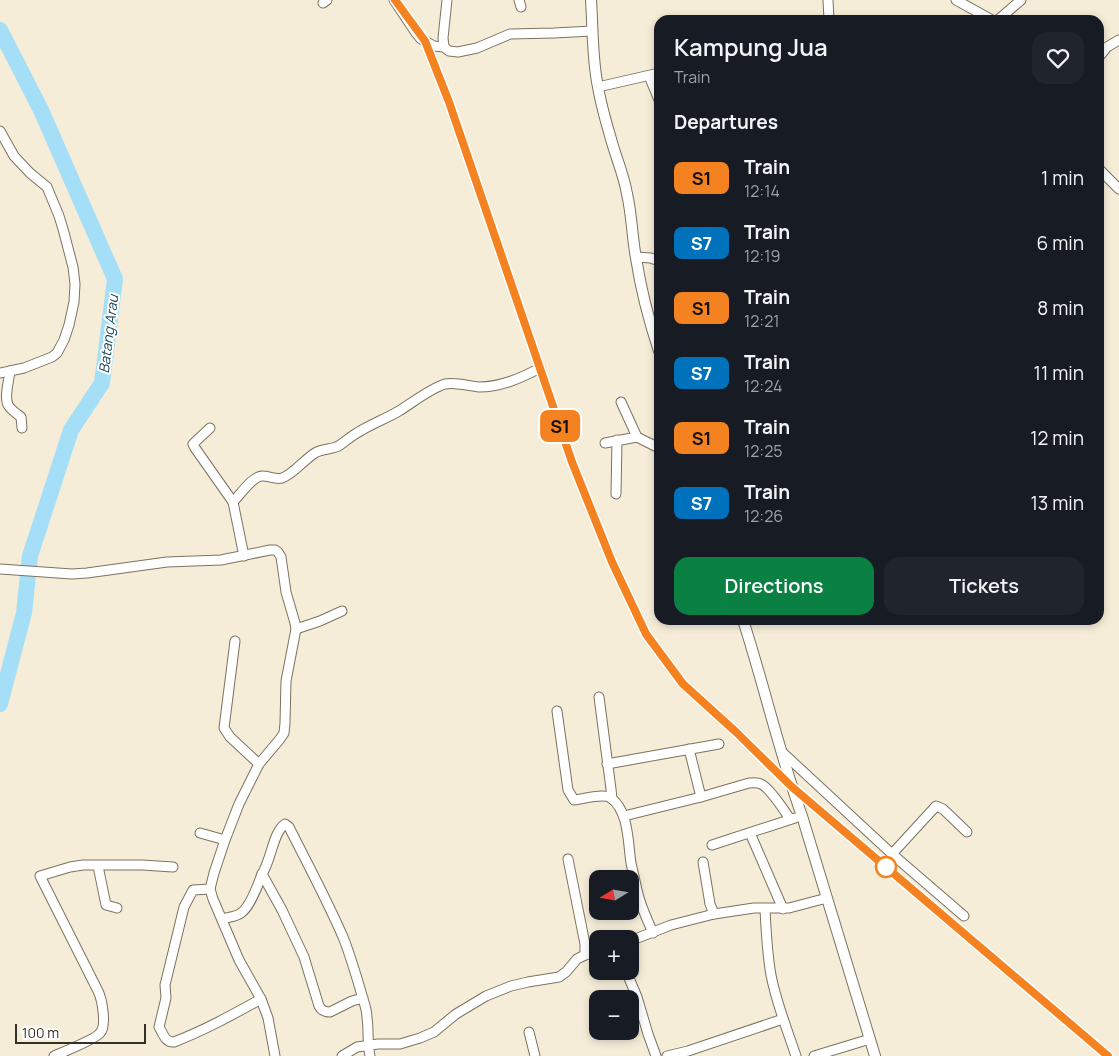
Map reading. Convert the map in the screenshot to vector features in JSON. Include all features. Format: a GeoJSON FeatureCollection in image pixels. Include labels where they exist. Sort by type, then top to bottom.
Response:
{"type":"FeatureCollection","features":[{"type":"Feature","properties":{"kind":"street"},"geometry":{"type":"LineString","coordinates":[[394,0],[421,39],[434,46],[444,47],[449,51],[458,52],[477,48],[510,34],[592,31]]}},
{"type":"Feature","properties":{"kind":"street"},"geometry":{"type":"LineString","coordinates":[[444,47],[443,38],[447,0]]}},
{"type":"Feature","properties":{"kind":"street"},"geometry":{"type":"LineString","coordinates":[[591,0],[598,87],[611,139],[626,186],[636,257],[654,334]]}},
{"type":"Feature","properties":{"kind":"street"},"geometry":{"type":"LineString","coordinates":[[828,0],[829,15]]}},
{"type":"Feature","properties":{"kind":"street"},"geometry":{"type":"LineString","coordinates":[[956,0],[983,15]]}},
{"type":"Feature","properties":{"kind":"street"},"geometry":{"type":"LineString","coordinates":[[1004,15],[1022,0]]}},
{"type":"Feature","properties":{"kind":"street"},"geometry":{"type":"LineString","coordinates":[[1104,51],[1119,40]]}},
{"type":"Feature","properties":{"kind":"street"},"geometry":{"type":"LineString","coordinates":[[598,87],[654,74]]}},
{"type":"Feature","properties":{"kind":"street"},"geometry":{"type":"LineString","coordinates":[[649,76],[654,88]]}},
{"type":"Feature","properties":{"kind":"street"},"geometry":{"type":"LineString","coordinates":[[0,131],[14,156],[47,187],[60,216],[73,267],[75,284],[74,302],[69,324],[57,353],[52,357],[24,368],[0,373]]}},
{"type":"Feature","properties":{"kind":"street"},"geometry":{"type":"LineString","coordinates":[[1104,173],[1119,189]]}},
{"type":"Feature","properties":{"kind":"street"},"geometry":{"type":"LineString","coordinates":[[636,257],[654,259]]}},
{"type":"Feature","properties":{"kind":"street"},"geometry":{"type":"LineString","coordinates":[[233,502],[256,477],[262,475],[283,478],[315,452],[339,446],[361,430],[397,412],[438,387],[446,384],[491,386],[520,378],[540,368]]}},
{"type":"Feature","properties":{"kind":"street"},"geometry":{"type":"LineString","coordinates":[[10,371],[7,395],[8,404],[20,417],[22,428]]}},
{"type":"Feature","properties":{"kind":"street"},"geometry":{"type":"LineString","coordinates":[[621,402],[637,437]]}},
{"type":"Feature","properties":{"kind":"street"},"geometry":{"type":"LineString","coordinates":[[210,428],[193,444],[233,502],[244,556]]}},
{"type":"Feature","properties":{"kind":"street"},"geometry":{"type":"LineString","coordinates":[[605,442],[637,437],[654,446]]}},
{"type":"Feature","properties":{"kind":"street"},"geometry":{"type":"LineString","coordinates":[[616,494],[618,440]]}},
{"type":"Feature","properties":{"kind":"street"},"geometry":{"type":"LineString","coordinates":[[0,569],[72,574],[167,562],[221,560],[275,550],[281,557],[288,601],[296,629],[286,681],[284,733],[259,764],[239,804],[225,840],[210,889],[239,960],[261,999],[268,1018],[275,1056]]}},
{"type":"Feature","properties":{"kind":"street"},"geometry":{"type":"LineString","coordinates":[[296,629],[342,611]]}},
{"type":"Feature","properties":{"kind":"street"},"geometry":{"type":"LineString","coordinates":[[745,625],[792,787],[875,1056]]}},
{"type":"Feature","properties":{"kind":"street"},"geometry":{"type":"LineString","coordinates":[[236,640],[224,728],[230,737],[259,764]]}},
{"type":"Feature","properties":{"kind":"street"},"geometry":{"type":"LineString","coordinates":[[599,697],[612,799]]}},
{"type":"Feature","properties":{"kind":"street"},"geometry":{"type":"LineString","coordinates":[[557,711],[570,796],[574,800],[605,796],[612,799],[620,808],[624,816],[637,892],[653,933]]}},
{"type":"Feature","properties":{"kind":"street"},"geometry":{"type":"LineString","coordinates":[[607,764],[719,744]]}},
{"type":"Feature","properties":{"kind":"street"},"geometry":{"type":"LineString","coordinates":[[689,749],[700,797]]}},
{"type":"Feature","properties":{"kind":"street"},"geometry":{"type":"LineString","coordinates":[[782,752],[892,854],[964,916]]}},
{"type":"Feature","properties":{"kind":"street"},"geometry":{"type":"LineString","coordinates":[[624,816],[749,783],[761,784],[767,788],[790,819]]}},
{"type":"Feature","properties":{"kind":"street"},"geometry":{"type":"LineString","coordinates":[[892,854],[936,806],[943,809],[967,832]]}},
{"type":"Feature","properties":{"kind":"street"},"geometry":{"type":"LineString","coordinates":[[712,846],[802,816]]}},
{"type":"Feature","properties":{"kind":"street"},"geometry":{"type":"LineString","coordinates":[[222,919],[243,912],[250,902],[266,867],[278,830],[284,824],[287,824],[342,937],[363,998],[367,1018],[370,1056]]}},
{"type":"Feature","properties":{"kind":"street"},"geometry":{"type":"LineString","coordinates":[[200,833],[225,840]]}},
{"type":"Feature","properties":{"kind":"street"},"geometry":{"type":"LineString","coordinates":[[750,833],[783,909]]}},
{"type":"Feature","properties":{"kind":"street"},"geometry":{"type":"LineString","coordinates":[[568,859],[585,944],[585,955]]}},
{"type":"Feature","properties":{"kind":"street"},"geometry":{"type":"LineString","coordinates":[[702,862],[710,904],[714,914]]}},
{"type":"Feature","properties":{"kind":"street"},"geometry":{"type":"LineString","coordinates":[[54,1056],[100,1034],[103,1027],[102,1002],[40,876],[83,865],[173,867]]}},
{"type":"Feature","properties":{"kind":"street"},"geometry":{"type":"LineString","coordinates":[[98,866],[106,905],[117,908]]}},
{"type":"Feature","properties":{"kind":"street"},"geometry":{"type":"LineString","coordinates":[[262,874],[282,910],[304,957],[321,1010],[330,1012],[352,1001],[363,998]]}},
{"type":"Feature","properties":{"kind":"street"},"geometry":{"type":"LineString","coordinates":[[210,889],[193,890],[184,907],[165,985],[166,998],[159,1027],[166,1039],[174,1042],[198,1033],[261,999]]}},
{"type":"Feature","properties":{"kind":"street"},"geometry":{"type":"LineString","coordinates":[[639,938],[671,925],[714,914],[754,908],[783,909],[827,898]]}},
{"type":"Feature","properties":{"kind":"street"},"geometry":{"type":"LineString","coordinates":[[765,909],[771,976],[796,1056]]}},
{"type":"Feature","properties":{"kind":"street"},"geometry":{"type":"LineString","coordinates":[[342,1056],[357,1047],[392,1045],[420,1038],[434,1032],[456,1014],[486,996],[511,986],[559,977],[577,959],[589,954]]}},
{"type":"Feature","properties":{"kind":"street"},"geometry":{"type":"LineString","coordinates":[[630,980],[638,997],[656,1056]]}},
{"type":"Feature","properties":{"kind":"street"},"geometry":{"type":"LineString","coordinates":[[667,1056],[689,1054],[783,1019]]}},
{"type":"Feature","properties":{"kind":"street"},"geometry":{"type":"LineString","coordinates":[[529,1032],[535,1056]]}},
{"type":"Feature","properties":{"kind":"street"},"geometry":{"type":"LineString","coordinates":[[814,1056],[870,1038]]}},
{"type":"Feature","properties":{"kind":"waterway","name":"Batang Arau"},"geometry":{"type":"LineString","coordinates":[[0,30],[41,110],[115,279],[102,383],[71,430],[30,556],[24,613],[0,704]]}},
{"type":"Feature","properties":{"kind":"railway"},"geometry":{"type":"LineString","coordinates":[[395,0],[425,41],[449,102],[572,462],[612,562],[646,634],[683,684],[792,787],[1108,1056]]}},
{"type":"Feature","properties":{"kind":"train","name":"S1"},"geometry":{"type":"LineString","coordinates":[[395,0],[425,41],[449,102],[572,462],[612,562],[646,634],[683,684],[736,732],[792,787],[1108,1056]]}}]}
